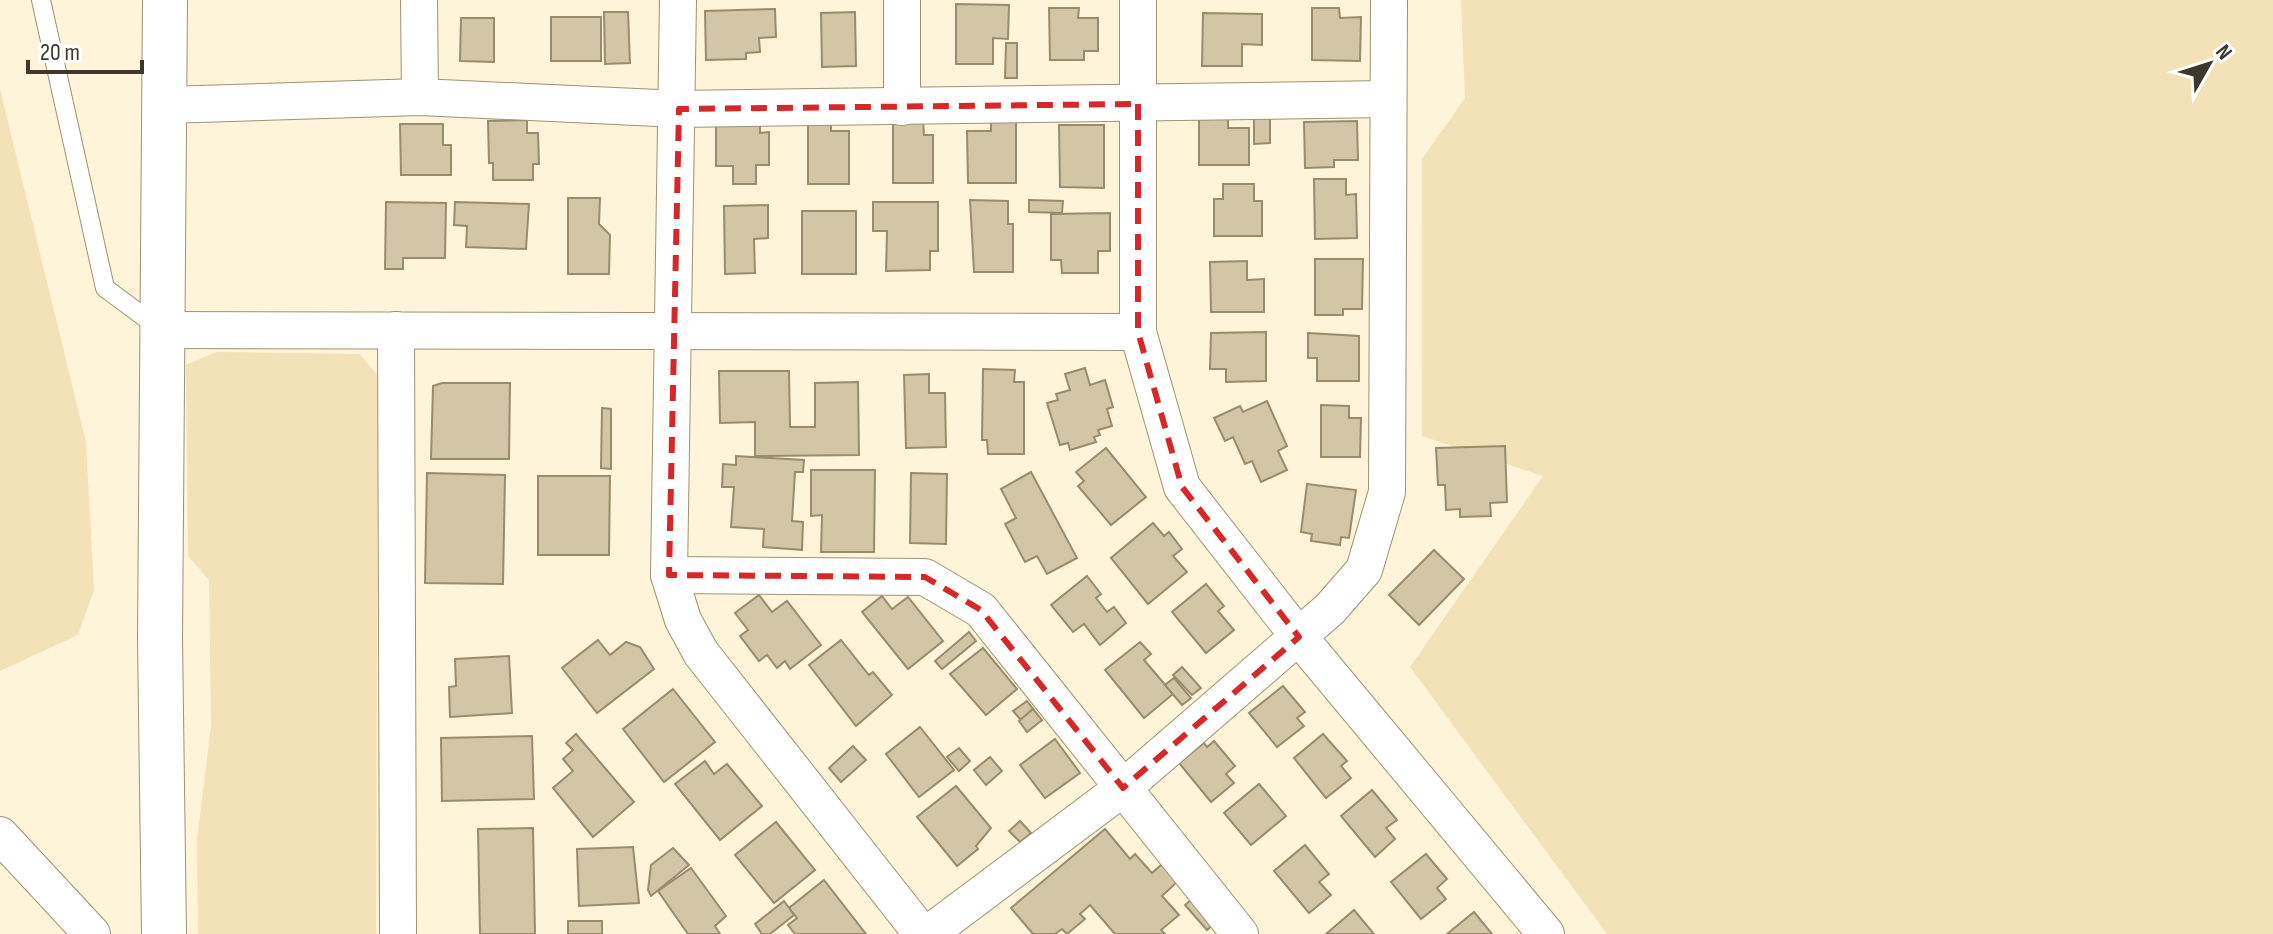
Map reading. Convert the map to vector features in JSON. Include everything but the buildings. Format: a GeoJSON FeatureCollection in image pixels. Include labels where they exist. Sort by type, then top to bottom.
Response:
{"type":"FeatureCollection","features":[{"type":"Feature","properties":{"kind":"street"},"geometry":{"type":"LineString","coordinates":[[164,934],[162,330],[165,0]]}},
{"type":"Feature","properties":{"kind":"street"},"geometry":{"type":"LineString","coordinates":[[419,0],[420,97]]}},
{"type":"Feature","properties":{"kind":"street"},"geometry":{"type":"LineString","coordinates":[[678,0],[679,109],[670,332],[669,575],[683,620],[701,653],[922,934]]}},
{"type":"Feature","properties":{"kind":"street"},"geometry":{"type":"LineString","coordinates":[[902,0],[902,107]]}},
{"type":"Feature","properties":{"kind":"street"},"geometry":{"type":"LineString","coordinates":[[1138,0],[1138,332],[1182,487],[1299,637],[1546,934]]}},
{"type":"Feature","properties":{"kind":"street"},"geometry":{"type":"LineString","coordinates":[[928,934],[1123,788],[1299,637],[1364,570],[1387,492],[1389,0]]}},
{"type":"Feature","properties":{"kind":"street"},"geometry":{"type":"LineString","coordinates":[[165,105],[420,97],[679,109],[1388,99]]}},
{"type":"Feature","properties":{"kind":"street"},"geometry":{"type":"LineString","coordinates":[[162,330],[1138,332]]}},
{"type":"Feature","properties":{"kind":"street"},"geometry":{"type":"LineString","coordinates":[[396,330],[398,934]]}},
{"type":"Feature","properties":{"kind":"street"},"geometry":{"type":"LineString","coordinates":[[669,575],[925,577],[981,610],[1240,934]]}},
{"type":"Feature","properties":{"kind":"street"},"geometry":{"type":"LineString","coordinates":[[0,835],[92,934]]}},
{"type":"Feature","properties":{"kind":"lane"},"geometry":{"type":"LineString","coordinates":[[41,0],[105,288],[162,330]]}},
{"type":"Feature","properties":{"kind":"highlighted area"},"geometry":{"type":"Polygon","coordinates":[[[1138,104],[1138,332],[1182,487],[1299,637],[1123,788],[981,610],[925,577],[669,575],[679,109],[1138,104]]]}},
{"type":"Feature","properties":{"kind":"shaded area"},"geometry":{"type":"Polygon","coordinates":[[[1461,0],[2273,0],[2273,934],[1607,934],[1410,667],[1543,476],[1422,436],[1422,159],[1465,98],[1461,0]]]}},
{"type":"Feature","properties":{"kind":"shaded area"},"geometry":{"type":"Polygon","coordinates":[[[0,89],[86,442],[94,590],[78,635],[0,671],[0,89]]]}},
{"type":"Feature","properties":{"kind":"shaded area"},"geometry":{"type":"Polygon","coordinates":[[[216,352],[360,354],[378,376],[376,934],[198,934],[197,840],[211,726],[209,580],[188,556],[186,365],[216,352]]]}}]}
